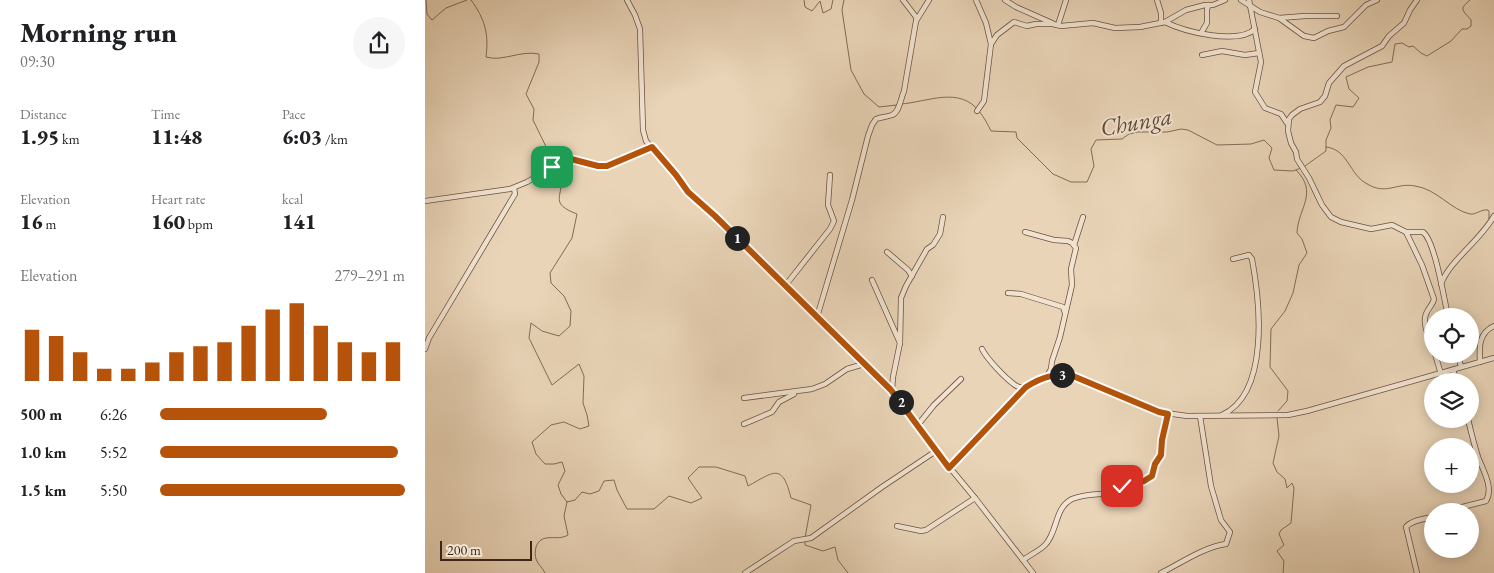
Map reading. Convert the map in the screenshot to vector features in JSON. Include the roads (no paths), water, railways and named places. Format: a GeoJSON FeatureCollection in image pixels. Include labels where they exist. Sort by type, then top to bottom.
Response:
{"type":"FeatureCollection","features":[{"type":"Feature","properties":{"kind":"street"},"geometry":{"type":"LineString","coordinates":[[627,0],[635,14],[640,29],[643,136],[688,192],[715,216],[891,390],[935,451],[975,498],[1033,573]]}},
{"type":"Feature","properties":{"kind":"street"},"geometry":{"type":"LineString","coordinates":[[903,0],[916,17],[916,20]]}},
{"type":"Feature","properties":{"kind":"street"},"geometry":{"type":"LineString","coordinates":[[817,317],[872,125],[876,119],[894,115],[897,111],[904,91],[916,20],[929,0]]}},
{"type":"Feature","properties":{"kind":"street"},"geometry":{"type":"LineString","coordinates":[[976,0],[986,23],[991,44],[984,101],[978,110]]}},
{"type":"Feature","properties":{"kind":"street"},"geometry":{"type":"LineString","coordinates":[[1005,0],[1016,7],[1056,24]]}},
{"type":"Feature","properties":{"kind":"street"},"geometry":{"type":"LineString","coordinates":[[1056,24],[1067,0]]}},
{"type":"Feature","properties":{"kind":"street"},"geometry":{"type":"LineString","coordinates":[[1157,0],[1163,23]]}},
{"type":"Feature","properties":{"kind":"street"},"geometry":{"type":"LineString","coordinates":[[1163,23],[1182,11],[1198,6],[1213,6],[1225,0]]}},
{"type":"Feature","properties":{"kind":"street"},"geometry":{"type":"LineString","coordinates":[[1241,0],[1264,14],[1279,18],[1337,16]]}},
{"type":"Feature","properties":{"kind":"street"},"geometry":{"type":"LineString","coordinates":[[1249,0],[1261,62],[1255,92],[1265,108],[1281,114],[1287,123],[1297,159],[1322,205],[1331,217],[1341,222],[1371,229],[1392,225],[1406,232],[1423,232],[1427,235],[1435,257],[1446,308]]}},
{"type":"Feature","properties":{"kind":"street"},"geometry":{"type":"LineString","coordinates":[[1279,18],[1304,36],[1314,38],[1344,27],[1366,5],[1377,0]]}},
{"type":"Feature","properties":{"kind":"street"},"geometry":{"type":"LineString","coordinates":[[1287,123],[1292,114],[1321,102],[1333,78],[1344,66],[1382,46],[1392,33],[1404,23],[1409,10],[1417,0]]}},
{"type":"Feature","properties":{"kind":"street"},"geometry":{"type":"LineString","coordinates":[[1201,33],[1207,23],[1207,9],[1209,5]]}},
{"type":"Feature","properties":{"kind":"street"},"geometry":{"type":"LineString","coordinates":[[991,44],[997,35],[1014,22],[1027,26],[1093,23],[1122,28],[1163,23],[1185,30],[1234,37],[1247,35],[1255,29]]}},
{"type":"Feature","properties":{"kind":"street"},"geometry":{"type":"LineString","coordinates":[[1202,55],[1221,51],[1245,55],[1259,53]]}},
{"type":"Feature","properties":{"kind":"street"},"geometry":{"type":"LineString","coordinates":[[425,201],[514,188],[567,159],[598,166],[607,166],[652,147]]}},
{"type":"Feature","properties":{"kind":"street"},"geometry":{"type":"LineString","coordinates":[[785,286],[830,229],[834,221],[828,205],[830,175]]}},
{"type":"Feature","properties":{"kind":"street"},"geometry":{"type":"LineString","coordinates":[[425,349],[429,338],[515,194],[514,188]]}},
{"type":"Feature","properties":{"kind":"street"},"geometry":{"type":"LineString","coordinates":[[1441,285],[1445,276],[1489,225],[1494,216]]}},
{"type":"Feature","properties":{"kind":"street"},"geometry":{"type":"LineString","coordinates":[[891,390],[900,343],[901,298],[927,249],[933,245],[940,234],[943,217]]}},
{"type":"Feature","properties":{"kind":"street"},"geometry":{"type":"LineString","coordinates":[[1046,377],[1051,369],[1072,285],[1071,269],[1083,217]]}},
{"type":"Feature","properties":{"kind":"street"},"geometry":{"type":"LineString","coordinates":[[1025,232],[1055,240],[1068,241],[1075,245]]}},
{"type":"Feature","properties":{"kind":"street"},"geometry":{"type":"LineString","coordinates":[[1406,232],[1422,265],[1435,301]]}},
{"type":"Feature","properties":{"kind":"street"},"geometry":{"type":"LineString","coordinates":[[887,252],[908,270],[912,276]]}},
{"type":"Feature","properties":{"kind":"street"},"geometry":{"type":"LineString","coordinates":[[1219,416],[1229,412],[1243,399],[1257,361],[1258,296],[1252,259],[1249,255],[1233,259]]}},
{"type":"Feature","properties":{"kind":"street"},"geometry":{"type":"LineString","coordinates":[[871,280],[900,343]]}},
{"type":"Feature","properties":{"kind":"street"},"geometry":{"type":"LineString","coordinates":[[1430,308],[1442,291]]}},
{"type":"Feature","properties":{"kind":"street"},"geometry":{"type":"LineString","coordinates":[[1008,292],[1063,307],[1065,314]]}},
{"type":"Feature","properties":{"kind":"street"},"geometry":{"type":"LineString","coordinates":[[1480,362],[1481,338],[1486,330],[1494,326]]}},
{"type":"Feature","properties":{"kind":"street"},"geometry":{"type":"LineString","coordinates":[[982,349],[991,362],[1015,385],[1020,388],[1026,387]]}},
{"type":"Feature","properties":{"kind":"street"},"geometry":{"type":"LineString","coordinates":[[1444,373],[1461,366],[1494,358]]}},
{"type":"Feature","properties":{"kind":"street"},"geometry":{"type":"LineString","coordinates":[[744,424],[772,412],[779,402],[786,397],[821,386],[847,370],[864,364]]}},
{"type":"Feature","properties":{"kind":"street"},"geometry":{"type":"LineString","coordinates":[[949,468],[1026,387],[1046,377],[1059,374],[1073,376],[1159,412],[1199,416],[1275,416],[1307,412],[1424,379]]}},
{"type":"Feature","properties":{"kind":"street"},"geometry":{"type":"LineString","coordinates":[[917,426],[934,405],[961,379]]}},
{"type":"Feature","properties":{"kind":"street"},"geometry":{"type":"LineString","coordinates":[[744,398],[802,391]]}},
{"type":"Feature","properties":{"kind":"street"},"geometry":{"type":"LineString","coordinates":[[1023,560],[1045,544],[1052,534],[1063,507],[1070,500],[1115,492],[1122,486],[1144,481],[1152,476],[1155,464],[1161,455],[1162,440],[1168,414]]}},
{"type":"Feature","properties":{"kind":"street"},"geometry":{"type":"LineString","coordinates":[[1161,573],[1188,558],[1228,542],[1230,532],[1221,520],[1209,479],[1199,416]]}},
{"type":"Feature","properties":{"kind":"street"},"geometry":{"type":"LineString","coordinates":[[1470,428],[1479,460],[1487,476],[1490,492],[1494,498]]}},
{"type":"Feature","properties":{"kind":"street"},"geometry":{"type":"LineString","coordinates":[[745,573],[794,542],[811,538],[935,451]]}},
{"type":"Feature","properties":{"kind":"street"},"geometry":{"type":"LineString","coordinates":[[1478,503],[1486,501],[1490,492]]}},
{"type":"Feature","properties":{"kind":"street"},"geometry":{"type":"LineString","coordinates":[[897,526],[921,531],[926,530],[975,498]]}},
{"type":"Feature","properties":{"kind":"street"},"geometry":{"type":"LineString","coordinates":[[1417,573],[1406,527],[1408,524],[1424,519]]}},
{"type":"Feature","properties":{"kind":"waterway"},"geometry":{"type":"LineString","coordinates":[[426,0],[427,14],[432,20],[446,8],[467,0]]}},
{"type":"Feature","properties":{"kind":"waterway"},"geometry":{"type":"LineString","coordinates":[[471,0],[480,14],[485,27],[487,41],[486,57],[499,58],[525,53],[539,54],[539,62],[526,94],[534,109],[533,120],[554,163]]}},
{"type":"Feature","properties":{"kind":"waterway","name":"Chunga"},"geometry":{"type":"LineString","coordinates":[[804,0],[805,7],[812,11],[820,1],[823,13],[831,9],[833,0]]}},
{"type":"Feature","properties":{"kind":"waterway","name":"Chunga"},"geometry":{"type":"LineString","coordinates":[[844,0],[842,10],[851,70],[864,94],[879,107],[897,105]]}},
{"type":"Feature","properties":{"kind":"waterway","name":"Chunga"},"geometry":{"type":"LineString","coordinates":[[1305,166],[1326,151],[1326,140],[1331,128],[1330,120],[1336,105],[1353,107],[1359,98],[1349,89],[1346,77],[1368,67],[1392,62],[1395,44],[1402,43],[1409,47],[1413,46],[1427,56],[1451,41],[1462,29],[1467,29],[1471,26],[1471,20],[1463,10],[1470,0]]}},
{"type":"Feature","properties":{"kind":"waterway","name":"Chunga"},"geometry":{"type":"LineString","coordinates":[[901,104],[943,97],[953,97],[971,103],[979,111],[991,131],[1016,132],[1017,138],[1053,174],[1071,182],[1087,182],[1094,166],[1091,149],[1096,140],[1122,139],[1129,134],[1138,132],[1167,132],[1181,129],[1188,130],[1217,145],[1251,144],[1264,140],[1272,148],[1269,158],[1274,170],[1293,171],[1301,168]]}},
{"type":"Feature","properties":{"kind":"waterway"},"geometry":{"type":"LineString","coordinates":[[1326,147],[1339,152],[1359,178],[1372,186],[1385,189],[1408,185],[1423,188],[1463,212],[1472,214],[1488,210],[1489,219]]}},
{"type":"Feature","properties":{"kind":"waterway"},"geometry":{"type":"LineString","coordinates":[[556,166],[561,176],[560,203],[563,207],[577,214],[572,238],[550,273],[551,283],[564,296],[571,311],[570,326],[559,336],[542,331],[531,323],[529,338],[552,385],[579,364],[584,376],[583,403],[589,426],[580,429],[564,422],[551,425],[532,442],[536,454],[545,464],[562,462],[565,471],[558,485],[561,494],[567,502],[575,500],[582,492],[590,494],[599,491],[604,481],[614,480],[627,509],[654,509],[669,496],[691,503],[702,498],[688,478],[699,467],[716,467],[745,476],[748,486],[776,473],[784,479],[791,498],[811,505],[805,538]]}},
{"type":"Feature","properties":{"kind":"waterway"},"geometry":{"type":"LineString","coordinates":[[1278,411],[1287,401],[1288,391],[1270,367],[1271,329],[1285,311],[1293,293],[1299,265],[1307,253],[1302,239],[1297,233],[1307,193],[1303,178],[1296,170]]}},
{"type":"Feature","properties":{"kind":"waterway"},"geometry":{"type":"LineString","coordinates":[[1277,418],[1279,436],[1273,463],[1277,472],[1285,479],[1287,488],[1292,483],[1294,488],[1291,523],[1281,530],[1279,534],[1284,545],[1277,551],[1284,561],[1283,573]]}},
{"type":"Feature","properties":{"kind":"waterway"},"geometry":{"type":"LineString","coordinates":[[545,573],[536,559],[536,547],[542,539],[559,538],[568,535],[564,516],[567,502]]}},
{"type":"Feature","properties":{"kind":"waterway"},"geometry":{"type":"LineString","coordinates":[[805,542],[805,545],[823,551],[835,547],[838,560],[848,573]]}}]}
